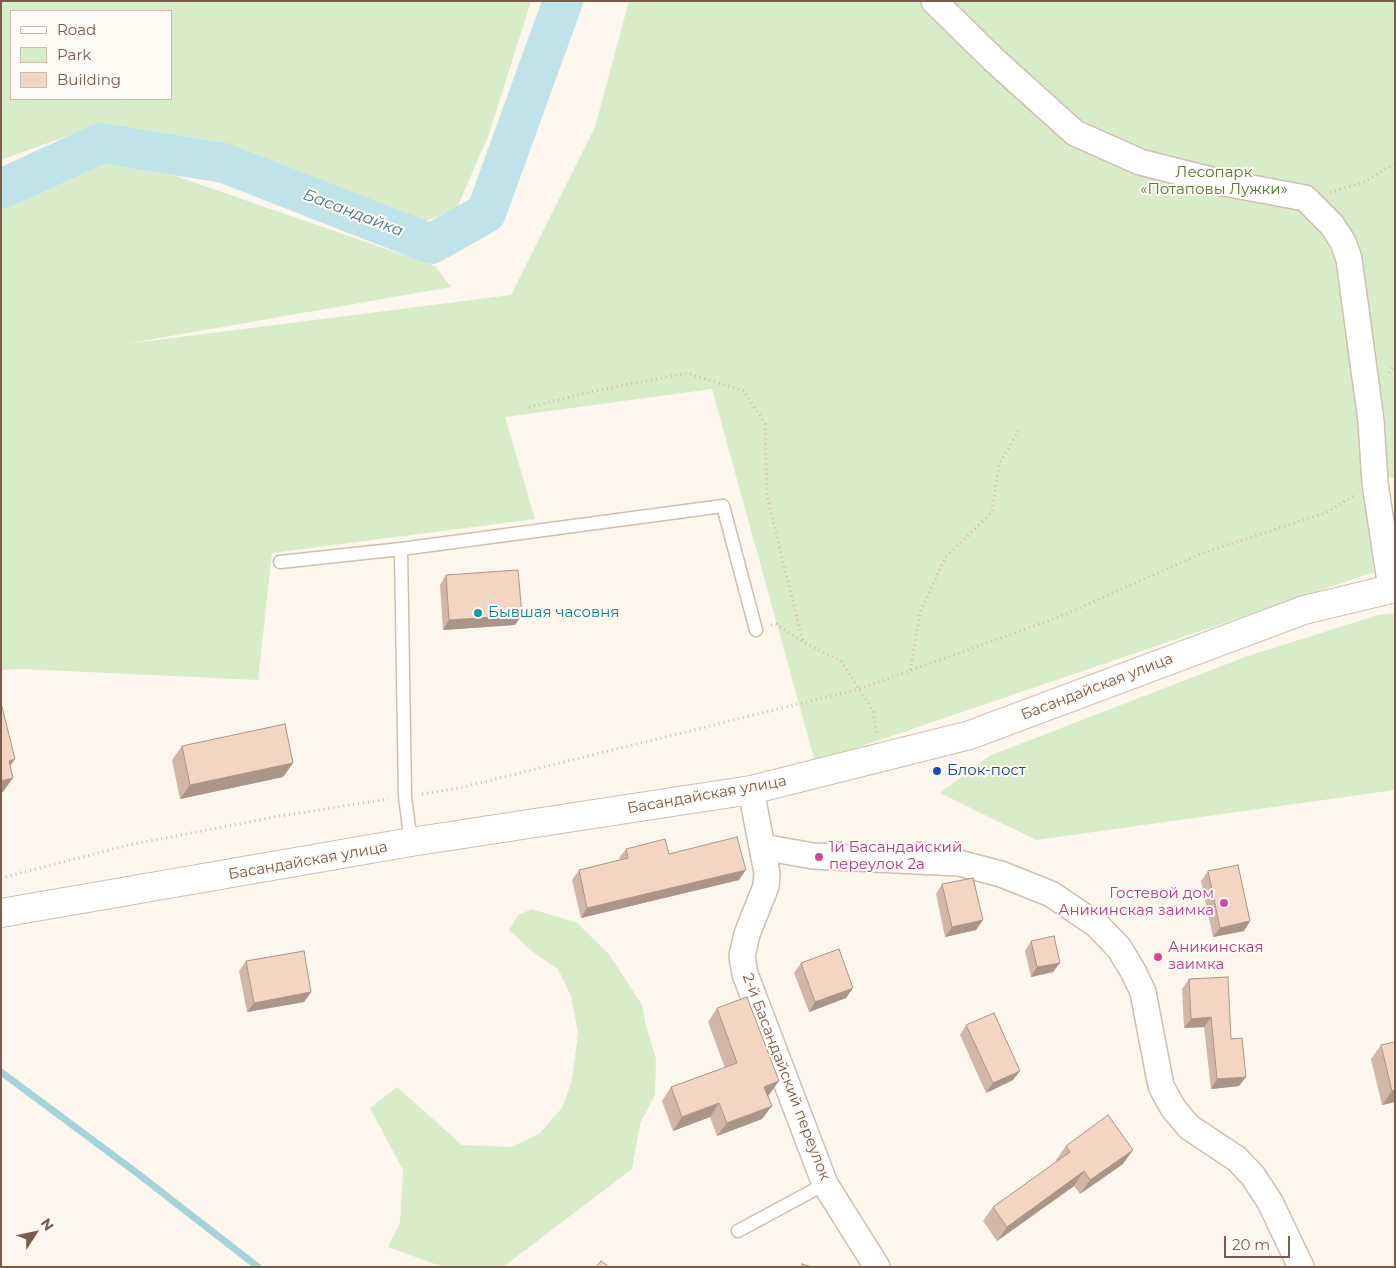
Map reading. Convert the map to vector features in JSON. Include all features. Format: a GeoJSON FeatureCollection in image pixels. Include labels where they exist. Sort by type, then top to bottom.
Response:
{"type":"FeatureCollection","features":[{"type":"Feature","properties":{"kind":"street"},"geometry":{"type":"LineString","coordinates":[[934,1],[994,60],[1075,133],[1140,162],[1219,182],[1305,198],[1332,224],[1343,242],[1349,259],[1371,421],[1375,483],[1393,588]]}},
{"type":"Feature","properties":{"kind":"street","name":"Басандайская улица"},"geometry":{"type":"LineString","coordinates":[[1,913],[411,842],[751,790],[970,735],[1304,610],[1393,588]]}},
{"type":"Feature","properties":{"kind":"street","name":"2-й Басандайский переулок"},"geometry":{"type":"LineString","coordinates":[[751,790],[767,873],[766,886],[747,934],[742,956],[745,974],[825,1184],[877,1267]]}},
{"type":"Feature","properties":{"kind":"street"},"geometry":{"type":"LineString","coordinates":[[762,847],[812,856],[959,863],[1001,874],[1051,894],[1097,925],[1119,948],[1143,992],[1161,1086],[1173,1108],[1189,1127],[1237,1159],[1253,1176],[1270,1202],[1301,1267]]}},
{"type":"Feature","properties":{"kind":"lane"},"geometry":{"type":"LineString","coordinates":[[280,562],[400,549],[723,506],[756,630]]}},
{"type":"Feature","properties":{"kind":"lane"},"geometry":{"type":"LineString","coordinates":[[400,549],[405,797],[411,842]]}},
{"type":"Feature","properties":{"kind":"lane"},"geometry":{"type":"LineString","coordinates":[[738,1231],[825,1184]]}},
{"type":"Feature","properties":{"kind":"path"},"geometry":{"type":"LineString","coordinates":[[1305,198],[1364,183],[1395,163]]}},
{"type":"Feature","properties":{"kind":"path"},"geometry":{"type":"LineString","coordinates":[[529,407],[594,391],[687,372],[744,391],[765,424],[766,497],[803,642]]}},
{"type":"Feature","properties":{"kind":"path"},"geometry":{"type":"LineString","coordinates":[[910,671],[921,610],[945,558],[992,512],[999,465],[1018,431]]}},
{"type":"Feature","properties":{"kind":"path"},"geometry":{"type":"LineString","coordinates":[[1,878],[129,845],[274,817],[459,788],[859,689],[1060,617],[1200,554],[1328,512],[1375,483]]}},
{"type":"Feature","properties":{"kind":"path"},"geometry":{"type":"LineString","coordinates":[[756,630],[776,624],[803,642],[841,662],[873,711],[882,757]]}},
{"type":"Feature","properties":{"kind":"green space"},"geometry":{"type":"Polygon","coordinates":[[[1,1],[531,1],[489,134],[457,208],[413,227],[242,149],[132,135],[73,134],[1,160],[1,1]]]}},
{"type":"Feature","properties":{"kind":"green space","name":"Лесопарк «Потаповы Лужки»"},"geometry":{"type":"Polygon","coordinates":[[[629,1],[1395,1],[1395,479],[1364,469],[1374,572],[815,762],[712,389],[505,417],[535,519],[272,553],[258,680],[23,669],[1,670],[1,192],[101,150],[435,266],[451,287],[125,344],[511,295],[595,127],[629,1]]]}},
{"type":"Feature","properties":{"kind":"green space"},"geometry":{"type":"Polygon","coordinates":[[[1395,613],[1395,790],[1036,840],[940,793],[989,756],[1245,657],[1378,615],[1395,613]]]}},
{"type":"Feature","properties":{"kind":"green space"},"geometry":{"type":"Polygon","coordinates":[[[532,909],[577,923],[609,954],[642,1005],[656,1059],[655,1095],[640,1124],[632,1169],[503,1267],[443,1267],[388,1247],[400,1223],[403,1170],[370,1108],[397,1087],[462,1145],[511,1147],[539,1134],[562,1108],[572,1080],[578,1033],[571,996],[558,969],[534,953],[509,930],[518,915],[532,909]]]}},
{"type":"Feature","properties":{"kind":"building","name":"Бывшая часовня"},"geometry":{"type":"Polygon","coordinates":[[[518,570],[522,615],[449,620],[446,575],[518,570]]]}},
{"type":"Feature","properties":{"kind":"building"},"geometry":{"type":"Polygon","coordinates":[[[1,707],[15,759],[9,761],[13,778],[1,781],[1,707]]]}},
{"type":"Feature","properties":{"kind":"building"},"geometry":{"type":"Polygon","coordinates":[[[285,724],[293,763],[190,785],[182,746],[285,724]]]}},
{"type":"Feature","properties":{"kind":"building"},"geometry":{"type":"Polygon","coordinates":[[[737,837],[746,870],[587,908],[579,870],[628,858],[626,849],[665,839],[669,854],[737,837]]]}},
{"type":"Feature","properties":{"kind":"building"},"geometry":{"type":"Polygon","coordinates":[[[1238,865],[1250,921],[1220,928],[1208,871],[1238,865]]]}},
{"type":"Feature","properties":{"kind":"building"},"geometry":{"type":"Polygon","coordinates":[[[973,878],[983,920],[952,927],[942,884],[973,878]]]}},
{"type":"Feature","properties":{"kind":"building"},"geometry":{"type":"Polygon","coordinates":[[[1054,936],[1060,963],[1037,967],[1031,941],[1054,936]]]}},
{"type":"Feature","properties":{"kind":"building"},"geometry":{"type":"Polygon","coordinates":[[[839,949],[853,988],[815,1002],[801,963],[839,949]]]}},
{"type":"Feature","properties":{"kind":"building"},"geometry":{"type":"Polygon","coordinates":[[[304,951],[311,992],[254,1003],[246,961],[304,951]]]}},
{"type":"Feature","properties":{"kind":"building"},"geometry":{"type":"Polygon","coordinates":[[[1228,977],[1231,1039],[1242,1038],[1246,1077],[1217,1079],[1211,1017],[1191,1019],[1189,979],[1228,977]]]}},
{"type":"Feature","properties":{"kind":"building"},"geometry":{"type":"Polygon","coordinates":[[[747,997],[779,1081],[764,1087],[772,1106],[727,1123],[719,1103],[682,1117],[671,1087],[737,1063],[717,1008],[747,997]]]}},
{"type":"Feature","properties":{"kind":"building"},"geometry":{"type":"Polygon","coordinates":[[[994,1013],[1020,1071],[993,1083],[966,1025],[994,1013]]]}},
{"type":"Feature","properties":{"kind":"building"},"geometry":{"type":"Polygon","coordinates":[[[1395,1042],[1395,1090],[1392,1091],[1381,1045],[1395,1042]]]}},
{"type":"Feature","properties":{"kind":"building"},"geometry":{"type":"Polygon","coordinates":[[[1108,1115],[1133,1150],[1090,1180],[1084,1171],[1007,1227],[993,1207],[1070,1152],[1066,1146],[1108,1115]]]}},
{"type":"Feature","properties":{"kind":"building"},"geometry":{"type":"Polygon","coordinates":[[[601,1261],[609,1267],[596,1267],[601,1261]]]}},
{"type":"Feature","properties":{"kind":"waterway","name":"Басандайка"},"geometry":{"type":"LineString","coordinates":[[1,189],[101,143],[224,163],[431,244],[486,213],[563,1]]}},
{"type":"Feature","properties":{"kind":"waterway"},"geometry":{"type":"LineString","coordinates":[[1,1072],[137,1173],[258,1267]]}},
{"type":"Feature","properties":{"kind":"place","name":"Бывшая часовня"},"geometry":{"type":"Point","coordinates":[478,613]}},
{"type":"Feature","properties":{"kind":"place","name":"Блок-пост"},"geometry":{"type":"Point","coordinates":[937,771]}},
{"type":"Feature","properties":{"kind":"place","name":"1й Басандайский переулок 2а"},"geometry":{"type":"Point","coordinates":[819,857]}},
{"type":"Feature","properties":{"kind":"place","name":"Гостевой дом Аникинская заимка"},"geometry":{"type":"Point","coordinates":[1224,903]}},
{"type":"Feature","properties":{"kind":"place","name":"Аникинская заимка"},"geometry":{"type":"Point","coordinates":[1158,957]}}]}
